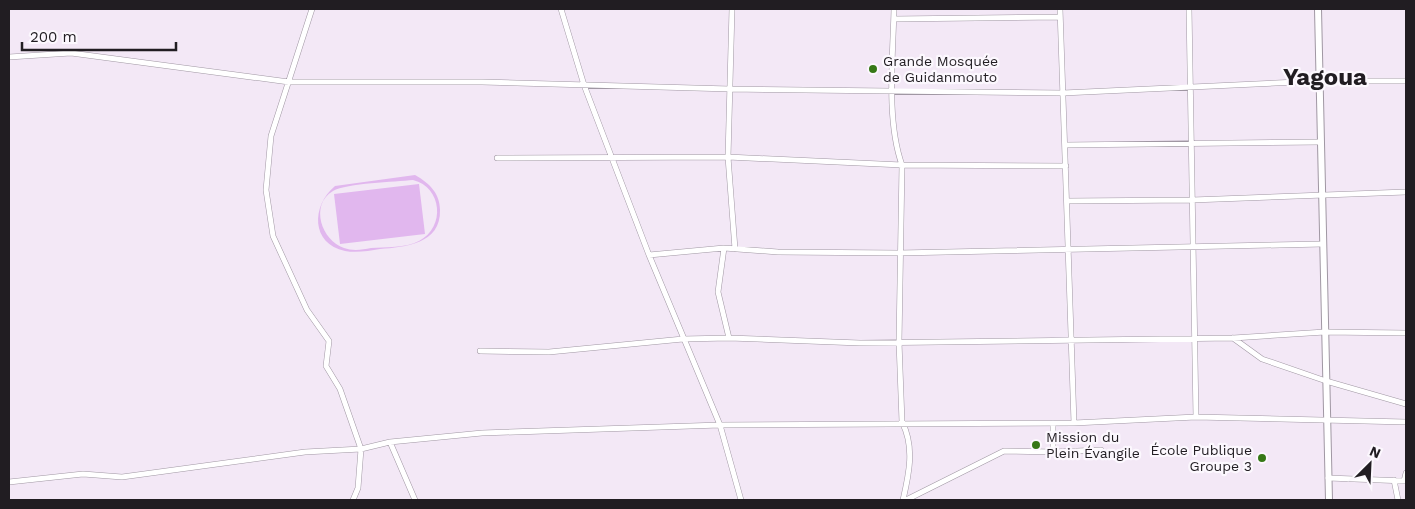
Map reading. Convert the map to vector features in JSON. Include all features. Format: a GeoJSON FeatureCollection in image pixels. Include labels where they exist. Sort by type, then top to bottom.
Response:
{"type":"FeatureCollection","features":[{"type":"Feature","properties":{"kind":"street"},"geometry":{"type":"LineString","coordinates":[[312,9],[271,136],[266,190],[273,236],[307,310],[329,341],[326,366],[340,389],[361,449],[358,488],[353,500]]}},
{"type":"Feature","properties":{"kind":"street"},"geometry":{"type":"LineString","coordinates":[[561,9],[584,85],[649,255],[720,425],[742,500]]}},
{"type":"Feature","properties":{"kind":"street"},"geometry":{"type":"LineString","coordinates":[[732,9],[728,157],[735,249]]}},
{"type":"Feature","properties":{"kind":"street"},"geometry":{"type":"LineString","coordinates":[[894,9],[893,92],[896,147],[902,165],[899,253],[899,342],[902,422],[908,434],[910,464],[905,500]]}},
{"type":"Feature","properties":{"kind":"street"},"geometry":{"type":"LineString","coordinates":[[1060,9],[1074,423]]}},
{"type":"Feature","properties":{"kind":"street"},"geometry":{"type":"LineString","coordinates":[[1189,9],[1193,337],[1196,417]]}},
{"type":"Feature","properties":{"kind":"street"},"geometry":{"type":"LineString","coordinates":[[1318,9],[1329,500]]}},
{"type":"Feature","properties":{"kind":"street"},"geometry":{"type":"LineString","coordinates":[[894,19],[1060,17]]}},
{"type":"Feature","properties":{"kind":"street"},"geometry":{"type":"LineString","coordinates":[[9,57],[71,53],[289,82],[1063,93],[1320,81],[1406,81]]}},
{"type":"Feature","properties":{"kind":"street"},"geometry":{"type":"LineString","coordinates":[[1066,145],[1321,142]]}},
{"type":"Feature","properties":{"kind":"street"},"geometry":{"type":"LineString","coordinates":[[497,158],[728,157],[902,165],[1066,166]]}},
{"type":"Feature","properties":{"kind":"street"},"geometry":{"type":"LineString","coordinates":[[1067,201],[1192,200],[1406,192]]}},
{"type":"Feature","properties":{"kind":"street"},"geometry":{"type":"LineString","coordinates":[[649,255],[724,248],[778,252],[899,253],[1069,251],[1323,244]]}},
{"type":"Feature","properties":{"kind":"street"},"geometry":{"type":"LineString","coordinates":[[724,248],[718,292],[730,338]]}},
{"type":"Feature","properties":{"kind":"street"},"geometry":{"type":"LineString","coordinates":[[480,351],[549,352],[683,339],[730,338],[899,342],[1232,338],[1325,332],[1406,333]]}},
{"type":"Feature","properties":{"kind":"street"},"geometry":{"type":"LineString","coordinates":[[1232,338],[1262,358],[1326,381],[1406,404]]}},
{"type":"Feature","properties":{"kind":"street"},"geometry":{"type":"LineString","coordinates":[[9,482],[84,474],[122,477],[306,452],[361,449],[390,442],[482,434],[720,425],[902,422],[1074,423],[1196,417],[1406,422]]}},
{"type":"Feature","properties":{"kind":"street"},"geometry":{"type":"LineString","coordinates":[[1053,422],[1053,452]]}},
{"type":"Feature","properties":{"kind":"street"},"geometry":{"type":"LineString","coordinates":[[390,442],[415,500]]}},
{"type":"Feature","properties":{"kind":"street"},"geometry":{"type":"LineString","coordinates":[[905,500],[1004,450],[1053,452],[1101,450]]}},
{"type":"Feature","properties":{"kind":"street"},"geometry":{"type":"LineString","coordinates":[[1328,478],[1405,481],[1406,473]]}},
{"type":"Feature","properties":{"kind":"street"},"geometry":{"type":"LineString","coordinates":[[1394,480],[1398,500]]}},
{"type":"Feature","properties":{"kind":"shaded area"},"geometry":{"type":"Polygon","coordinates":[[[415,175],[425,181],[436,194],[440,204],[439,221],[435,230],[420,242],[400,247],[362,252],[345,251],[334,247],[326,241],[318,223],[319,214],[322,204],[327,194],[335,186],[415,175]],[[413,180],[340,188],[326,197],[320,213],[321,222],[325,231],[336,244],[350,250],[402,246],[414,243],[428,235],[434,227],[437,217],[435,199],[423,184],[413,180]]]}},
{"type":"Feature","properties":{"kind":"shaded area"},"geometry":{"type":"Polygon","coordinates":[[[419,184],[425,234],[340,244],[334,194],[419,184]]]}},
{"type":"Feature","properties":{"kind":"place","name":"Grande Mosquée de Guidanmouto"},"geometry":{"type":"Point","coordinates":[873,69]}},
{"type":"Feature","properties":{"kind":"place","name":"Mission du Plein Évangile"},"geometry":{"type":"Point","coordinates":[1036,445]}},
{"type":"Feature","properties":{"kind":"place","name":"École Publique Groupe 3"},"geometry":{"type":"Point","coordinates":[1262,458]}},
{"type":"Feature","properties":{"kind":"district","name":"Yagoua"},"geometry":{"type":"Point","coordinates":[1325,77]}}]}
